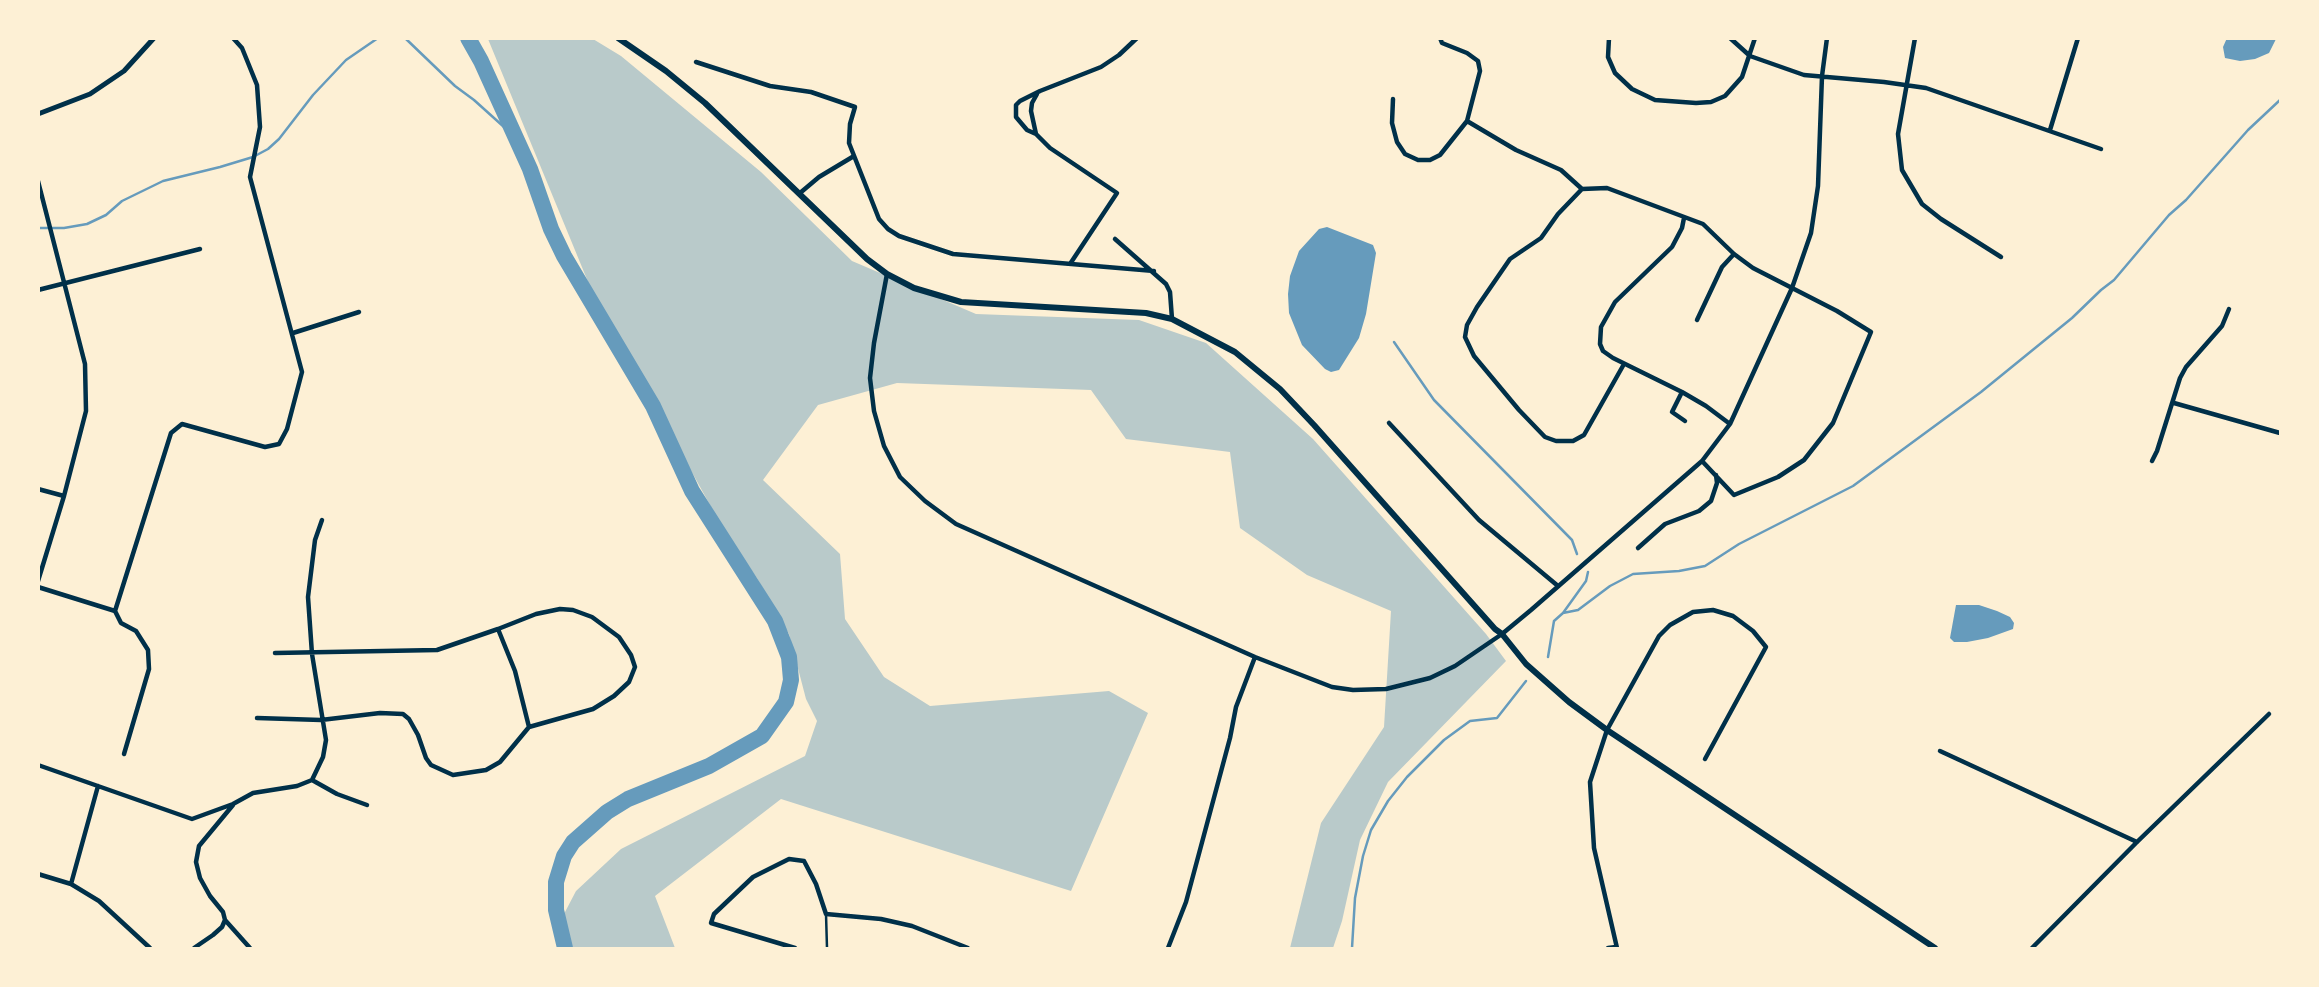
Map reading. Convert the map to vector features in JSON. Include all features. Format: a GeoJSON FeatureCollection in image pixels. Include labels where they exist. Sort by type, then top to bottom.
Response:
{"type":"FeatureCollection","features":[{"type":"Feature","properties":{"kind":"main road"},"geometry":{"type":"LineString","coordinates":[[622,39],[705,103],[867,259],[887,274],[930,294],[961,302],[1146,313],[1172,319],[1235,352],[1280,389],[1502,634],[1526,664],[1569,702],[1606,730],[1935,948]]}},
{"type":"Feature","properties":{"kind":"street"},"geometry":{"type":"LineString","coordinates":[[38,114],[90,94],[124,71],[154,38]]}},
{"type":"Feature","properties":{"kind":"street"},"geometry":{"type":"LineString","coordinates":[[124,754],[149,670],[148,650],[136,631],[121,623],[115,611],[171,433],[182,424],[265,447],[279,444],[287,429],[302,372],[250,177],[260,127],[257,85],[242,48],[233,38]]}},
{"type":"Feature","properties":{"kind":"street"},"geometry":{"type":"LineString","coordinates":[[1069,265],[1117,193],[1027,130],[1016,117],[1015,111],[1020,100],[1101,66],[1119,55],[1137,38]]}},
{"type":"Feature","properties":{"kind":"street"},"geometry":{"type":"LineString","coordinates":[[1393,99],[1392,123],[1396,142],[1405,153],[1418,160],[1430,160],[1440,155],[1467,121],[1480,71],[1478,61],[1467,53],[1442,43],[1440,38]]}},
{"type":"Feature","properties":{"kind":"street"},"geometry":{"type":"LineString","coordinates":[[1609,38],[1608,57],[1615,73],[1632,89],[1655,100],[1696,103],[1726,96],[1742,77],[1755,38]]}},
{"type":"Feature","properties":{"kind":"street"},"geometry":{"type":"LineString","coordinates":[[1730,38],[1750,56],[1804,75],[1926,88],[2101,149]]}},
{"type":"Feature","properties":{"kind":"street"},"geometry":{"type":"LineString","coordinates":[[887,274],[870,377],[874,411],[884,446],[900,477],[925,501],[956,524],[1255,657],[1332,687],[1353,690],[1386,689],[1430,678],[1455,666],[1502,634],[1531,610],[1702,460],[1730,424],[1792,288],[1811,233],[1818,186],[1822,76],[1827,38]]}},
{"type":"Feature","properties":{"kind":"street"},"geometry":{"type":"LineString","coordinates":[[1915,38],[1898,134],[1902,170],[1922,204],[2001,257]]}},
{"type":"Feature","properties":{"kind":"street"},"geometry":{"type":"LineString","coordinates":[[2050,130],[2078,38]]}},
{"type":"Feature","properties":{"kind":"street"},"geometry":{"type":"LineString","coordinates":[[696,62],[770,86],[811,92],[855,107],[850,124],[849,143],[879,219],[899,236],[953,254],[1154,271]]}},
{"type":"Feature","properties":{"kind":"street"},"geometry":{"type":"LineString","coordinates":[[1036,134],[1031,111],[1034,98],[1040,91]]}},
{"type":"Feature","properties":{"kind":"street"},"geometry":{"type":"LineString","coordinates":[[1467,121],[1516,150],[1561,170],[1582,189]]}},
{"type":"Feature","properties":{"kind":"street"},"geometry":{"type":"LineString","coordinates":[[800,193],[819,177],[854,156]]}},
{"type":"Feature","properties":{"kind":"street"},"geometry":{"type":"LineString","coordinates":[[38,181],[85,364],[86,411],[38,581]]}},
{"type":"Feature","properties":{"kind":"street"},"geometry":{"type":"LineString","coordinates":[[1624,364],[1584,435],[1573,441],[1556,442],[1545,437],[1519,410],[1474,356],[1465,337],[1467,325],[1477,307],[1510,258],[1541,238],[1558,214],[1582,189],[1606,188],[1703,224],[1753,268],[1837,310],[1871,332],[1833,423],[1804,460],[1778,477],[1734,495],[1702,460]]}},
{"type":"Feature","properties":{"kind":"street"},"geometry":{"type":"LineString","coordinates":[[1684,218],[1672,247],[1615,302],[1601,327],[1600,344],[1603,351],[1624,364],[1682,392],[1730,424]]}},
{"type":"Feature","properties":{"kind":"street"},"geometry":{"type":"LineString","coordinates":[[1115,239],[1166,284],[1170,292],[1172,319]]}},
{"type":"Feature","properties":{"kind":"street"},"geometry":{"type":"LineString","coordinates":[[38,290],[200,248]]}},
{"type":"Feature","properties":{"kind":"street"},"geometry":{"type":"LineString","coordinates":[[1696,320],[1722,267],[1734,254]]}},
{"type":"Feature","properties":{"kind":"street"},"geometry":{"type":"LineString","coordinates":[[2152,461],[2186,367],[2222,326],[2229,309]]}},
{"type":"Feature","properties":{"kind":"street"},"geometry":{"type":"LineString","coordinates":[[293,333],[359,312]]}},
{"type":"Feature","properties":{"kind":"street"},"geometry":{"type":"LineString","coordinates":[[1682,392],[1672,412],[1685,421]]}},
{"type":"Feature","properties":{"kind":"street"},"geometry":{"type":"LineString","coordinates":[[2174,402],[2280,433]]}},
{"type":"Feature","properties":{"kind":"street"},"geometry":{"type":"LineString","coordinates":[[1389,423],[1479,520],[1558,586]]}},
{"type":"Feature","properties":{"kind":"street"},"geometry":{"type":"LineString","coordinates":[[1639,548],[1665,524],[1699,511],[1711,501],[1717,483],[1716,474]]}},
{"type":"Feature","properties":{"kind":"street"},"geometry":{"type":"LineString","coordinates":[[38,489],[64,496]]}},
{"type":"Feature","properties":{"kind":"street"},"geometry":{"type":"LineString","coordinates":[[38,765],[192,819],[233,804],[253,793],[297,786],[312,780],[323,757],[326,740],[312,654],[307,597],[315,540],[322,520]]}},
{"type":"Feature","properties":{"kind":"street"},"geometry":{"type":"LineString","coordinates":[[38,587],[115,611]]}},
{"type":"Feature","properties":{"kind":"street"},"geometry":{"type":"LineString","coordinates":[[257,718],[321,720],[380,713],[403,714],[418,735],[431,765],[441,771],[462,776],[494,767],[529,727],[604,704],[629,682],[635,667],[631,655],[619,637],[592,617],[573,610],[548,610],[437,650],[275,653]]}},
{"type":"Feature","properties":{"kind":"street"},"geometry":{"type":"LineString","coordinates":[[1608,948],[1617,948],[1594,848],[1590,782],[1606,730],[1658,636],[1670,625],[1693,612],[1713,610],[1733,616],[1753,631],[1766,647],[1705,760]]}},
{"type":"Feature","properties":{"kind":"street"},"geometry":{"type":"LineString","coordinates":[[498,629],[515,671],[529,727]]}},
{"type":"Feature","properties":{"kind":"street"},"geometry":{"type":"LineString","coordinates":[[1167,948],[1186,902],[1236,707],[1255,657]]}},
{"type":"Feature","properties":{"kind":"street"},"geometry":{"type":"LineString","coordinates":[[2032,948],[2269,714]]}},
{"type":"Feature","properties":{"kind":"street"},"geometry":{"type":"LineString","coordinates":[[1940,751],[2137,842]]}},
{"type":"Feature","properties":{"kind":"street"},"geometry":{"type":"LineString","coordinates":[[312,780],[337,794],[368,805]]}},
{"type":"Feature","properties":{"kind":"street"},"geometry":{"type":"LineString","coordinates":[[71,884],[98,786]]}},
{"type":"Feature","properties":{"kind":"street"},"geometry":{"type":"LineString","coordinates":[[233,804],[209,832],[197,854],[200,878],[210,896],[223,912],[225,920],[250,948]]}},
{"type":"Feature","properties":{"kind":"street"},"geometry":{"type":"LineString","coordinates":[[795,948],[711,923],[714,914],[753,877],[789,859],[804,860],[816,884],[825,914],[881,919],[912,926],[968,948]]}},
{"type":"Feature","properties":{"kind":"street"},"geometry":{"type":"LineString","coordinates":[[38,874],[71,884],[109,909],[122,925],[150,948]]}},
{"type":"Feature","properties":{"kind":"street"},"geometry":{"type":"LineString","coordinates":[[194,948],[222,927],[225,920]]}},
{"type":"Feature","properties":{"kind":"lane"},"geometry":{"type":"LineString","coordinates":[[825,914],[827,948]]}},
{"type":"Feature","properties":{"kind":"shaded area"},"geometry":{"type":"Polygon","coordinates":[[[488,39],[593,39],[621,56],[761,172],[852,261],[976,314],[1139,320],[1206,343],[1313,439],[1486,634],[1506,661],[1388,782],[1360,840],[1342,921],[1333,948],[1290,948],[1321,823],[1384,727],[1391,611],[1307,575],[1240,528],[1230,452],[1126,439],[1091,390],[897,383],[818,405],[763,480],[840,554],[845,619],[884,677],[930,706],[1109,691],[1148,713],[1071,891],[781,799],[655,896],[675,948],[571,948],[568,944],[564,914],[576,891],[621,849],[805,756],[817,721],[806,699],[789,634],[757,578],[726,534],[591,289],[488,39]]]}},
{"type":"Feature","properties":{"kind":"water"},"geometry":{"type":"Polygon","coordinates":[[[2227,38],[2276,39],[2269,53],[2240,61],[2225,58],[2223,47],[2227,38]]]}},
{"type":"Feature","properties":{"kind":"water"},"geometry":{"type":"Polygon","coordinates":[[[1327,227],[1373,245],[1376,253],[1366,314],[1359,338],[1339,370],[1331,372],[1302,345],[1289,313],[1288,294],[1290,276],[1299,251],[1319,229],[1327,227]]]}},
{"type":"Feature","properties":{"kind":"water"},"geometry":{"type":"Polygon","coordinates":[[[1956,605],[1979,605],[1997,611],[2010,617],[2014,623],[2013,629],[1988,638],[1954,642],[1950,638],[1956,605]]]}},
{"type":"Feature","properties":{"kind":"waterway"},"geometry":{"type":"LineString","coordinates":[[38,228],[64,228],[87,224],[106,215],[122,201],[163,181],[253,157],[268,149],[346,60],[378,38]]}},
{"type":"Feature","properties":{"kind":"waterway"},"geometry":{"type":"LineString","coordinates":[[405,38],[455,86],[514,136]]}},
{"type":"Feature","properties":{"kind":"waterway"},"geometry":{"type":"LineString","coordinates":[[468,38],[530,169],[551,229],[564,256],[653,406],[692,491],[775,621],[789,657],[791,680],[786,702],[762,736],[709,766],[628,799],[607,812],[573,842],[564,856],[556,882],[556,910],[565,948]]}},
{"type":"Feature","properties":{"kind":"waterway"},"geometry":{"type":"LineString","coordinates":[[1563,613],[1578,610],[1610,586],[1633,574],[1705,566],[1739,544],[1853,486],[1981,392],[2072,318],[2114,280],[2169,215],[2186,200],[2248,130],[2280,100]]}},
{"type":"Feature","properties":{"kind":"waterway"},"geometry":{"type":"LineString","coordinates":[[1394,342],[1434,400],[1572,540],[1577,554]]}},
{"type":"Feature","properties":{"kind":"waterway"},"geometry":{"type":"LineString","coordinates":[[1548,657],[1554,621],[1586,581],[1588,572]]}},
{"type":"Feature","properties":{"kind":"waterway"},"geometry":{"type":"LineString","coordinates":[[1352,948],[1355,898],[1363,856],[1371,830],[1388,801],[1407,777],[1444,740],[1470,721],[1497,718],[1526,681]]}}]}
